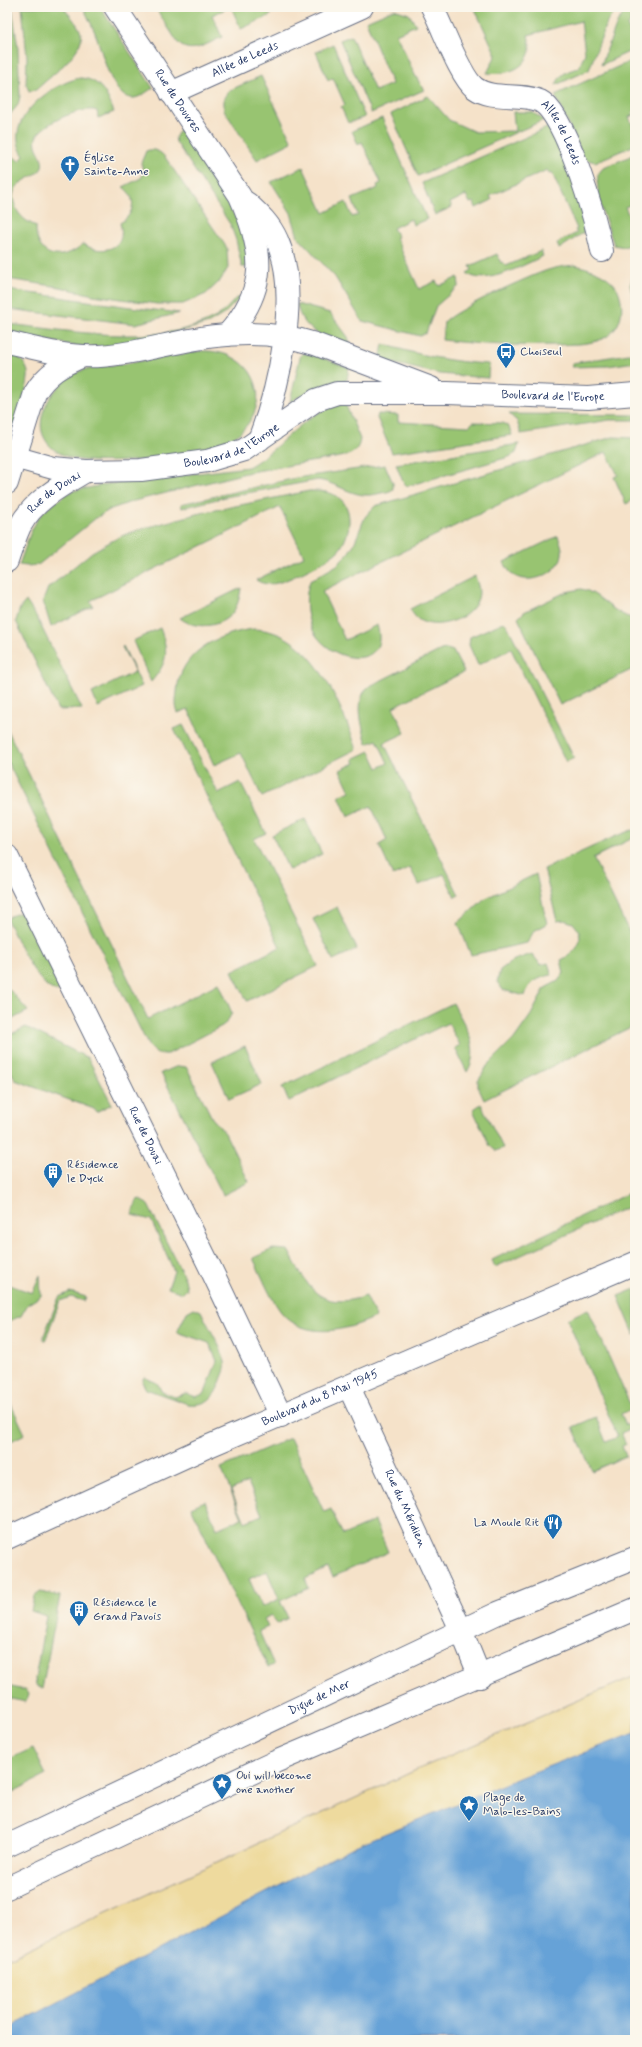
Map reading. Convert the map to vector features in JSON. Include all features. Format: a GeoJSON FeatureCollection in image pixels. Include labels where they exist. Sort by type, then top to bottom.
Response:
{"type":"FeatureCollection","features":[{"type":"Feature","properties":{"kind":"street","name":"Rue de Douvres"},"geometry":{"type":"LineString","coordinates":[[115,7],[240,196],[268,224],[280,248],[286,287],[285,337],[276,392],[260,440]]}},
{"type":"Feature","properties":{"kind":"street","name":"Allée de Leeds"},"geometry":{"type":"LineString","coordinates":[[171,93],[362,7]]}},
{"type":"Feature","properties":{"kind":"street","name":"Allée de Leeds"},"geometry":{"type":"LineString","coordinates":[[432,7],[464,74],[474,87],[487,94],[535,100],[546,105],[552,112],[582,178],[595,217],[602,251]]}},
{"type":"Feature","properties":{"kind":"street","name":"Rue de Douvres"},"geometry":{"type":"LineString","coordinates":[[227,335],[248,307],[254,291],[258,268],[256,237],[240,196]]}},
{"type":"Feature","properties":{"kind":"street","name":"Boulevard de l'Europe"},"geometry":{"type":"LineString","coordinates":[[7,342],[57,353],[83,356],[120,355],[227,335],[263,334],[285,337],[324,347],[407,380],[447,393]]}},
{"type":"Feature","properties":{"kind":"street"},"geometry":{"type":"LineString","coordinates":[[7,484],[11,457],[32,400],[39,386],[55,370],[83,356]]}},
{"type":"Feature","properties":{"kind":"street","name":"Boulevard de l'Europe"},"geometry":{"type":"LineString","coordinates":[[11,457],[53,468],[86,471],[141,470],[197,463],[235,454],[260,440],[301,409],[330,394],[354,392],[396,394],[447,393],[588,398],[635,394]]}},
{"type":"Feature","properties":{"kind":"street","name":"Rue de Douai"},"geometry":{"type":"LineString","coordinates":[[7,561],[21,525],[30,512],[57,488],[86,471]]}},
{"type":"Feature","properties":{"kind":"street","name":"Rue de Douai"},"geometry":{"type":"LineString","coordinates":[[7,856],[282,1416]]}},
{"type":"Feature","properties":{"kind":"street","name":"Boulevard du 8 Mai 1945"},"geometry":{"type":"LineString","coordinates":[[7,1538],[177,1460],[635,1263]]}},
{"type":"Feature","properties":{"kind":"street","name":"Rue du Méridien"},"geometry":{"type":"LineString","coordinates":[[349,1387],[461,1630],[480,1677]]}},
{"type":"Feature","properties":{"kind":"street","name":"Digue de Mer"},"geometry":{"type":"LineString","coordinates":[[7,1846],[498,1613],[635,1558]]}},
{"type":"Feature","properties":{"kind":"street"},"geometry":{"type":"LineString","coordinates":[[7,1888],[275,1762],[480,1677],[635,1609]]}},
{"type":"Feature","properties":{"kind":"green space"},"geometry":{"type":"Polygon","coordinates":[[[7,7],[12,7],[18,48],[20,96],[18,105],[7,118],[7,78],[10,74],[7,71],[7,7]]]}},
{"type":"Feature","properties":{"kind":"green space"},"geometry":{"type":"Polygon","coordinates":[[[22,7],[63,7],[76,22],[81,33],[81,40],[78,48],[65,64],[36,90],[29,91],[26,84],[27,57],[22,7]]]}},
{"type":"Feature","properties":{"kind":"green space"},"geometry":{"type":"Polygon","coordinates":[[[83,7],[100,7],[153,88],[134,98],[124,96],[118,90],[109,73],[95,34],[83,7]]]}},
{"type":"Feature","properties":{"kind":"green space"},"geometry":{"type":"Polygon","coordinates":[[[155,7],[230,7],[212,15],[222,37],[200,47],[188,48],[183,47],[178,43],[155,7]]]}},
{"type":"Feature","properties":{"kind":"green space"},"geometry":{"type":"Polygon","coordinates":[[[231,7],[267,7],[271,15],[241,29],[231,7]]]}},
{"type":"Feature","properties":{"kind":"green space"},"geometry":{"type":"Polygon","coordinates":[[[474,7],[618,7],[607,22],[589,70],[556,85],[565,73],[579,68],[585,53],[581,21],[528,35],[530,51],[524,63],[507,72],[487,73],[496,55],[474,7]]]}},
{"type":"Feature","properties":{"kind":"green space"},"geometry":{"type":"Polygon","coordinates":[[[628,7],[635,7],[635,18],[630,20],[631,23],[627,25],[635,43],[635,49],[601,65],[617,23],[628,7]]]}},
{"type":"Feature","properties":{"kind":"green space"},"geometry":{"type":"Polygon","coordinates":[[[394,9],[409,14],[416,25],[396,34],[415,75],[424,90],[371,113],[340,40],[351,36],[375,91],[392,84],[366,21],[394,9]]]}},
{"type":"Feature","properties":{"kind":"green space"},"geometry":{"type":"Polygon","coordinates":[[[333,44],[365,117],[348,123],[341,107],[345,105],[333,78],[328,80],[316,52],[333,44]]]}},
{"type":"Feature","properties":{"kind":"green space"},"geometry":{"type":"Polygon","coordinates":[[[635,59],[635,111],[632,112],[634,115],[629,117],[635,131],[635,145],[595,162],[584,159],[555,95],[635,59]]]}},
{"type":"Feature","properties":{"kind":"green space"},"geometry":{"type":"Polygon","coordinates":[[[261,76],[292,142],[257,160],[224,110],[224,98],[228,91],[261,76]]]}},
{"type":"Feature","properties":{"kind":"green space"},"geometry":{"type":"Polygon","coordinates":[[[80,78],[93,81],[102,89],[106,94],[114,112],[98,118],[97,111],[91,110],[73,113],[45,127],[36,138],[36,146],[42,159],[42,167],[35,175],[23,182],[14,191],[13,199],[16,208],[24,219],[36,226],[40,245],[45,251],[51,254],[66,254],[83,244],[90,248],[112,248],[120,239],[120,223],[128,216],[132,206],[131,196],[123,187],[141,178],[144,173],[141,163],[146,151],[154,150],[159,152],[165,157],[227,248],[228,268],[220,281],[206,294],[183,304],[157,304],[93,295],[60,287],[7,279],[7,157],[14,157],[19,161],[24,156],[18,143],[18,130],[23,118],[32,106],[55,88],[80,78]]]}},
{"type":"Feature","properties":{"kind":"green space"},"geometry":{"type":"Polygon","coordinates":[[[428,96],[449,120],[475,132],[515,131],[513,112],[532,112],[544,120],[418,176],[391,114],[428,96]]]}},
{"type":"Feature","properties":{"kind":"green space"},"geometry":{"type":"Polygon","coordinates":[[[382,118],[427,219],[413,225],[411,219],[393,228],[419,289],[436,281],[439,286],[458,277],[459,286],[436,306],[426,333],[420,336],[362,321],[335,277],[298,237],[291,213],[271,182],[303,167],[324,213],[346,202],[352,217],[358,215],[352,199],[378,188],[377,185],[381,183],[362,142],[358,144],[352,131],[382,118]]]}},
{"type":"Feature","properties":{"kind":"green space"},"geometry":{"type":"Polygon","coordinates":[[[549,127],[572,176],[586,228],[583,233],[559,249],[557,243],[577,233],[575,230],[577,229],[552,173],[549,174],[547,170],[490,196],[492,200],[476,208],[474,202],[470,203],[466,195],[450,203],[452,207],[435,215],[422,183],[549,127]]]}},
{"type":"Feature","properties":{"kind":"green space"},"geometry":{"type":"Polygon","coordinates":[[[180,129],[243,229],[250,267],[242,267],[236,240],[230,224],[176,142],[175,138],[180,129]]]}},
{"type":"Feature","properties":{"kind":"green space"},"geometry":{"type":"Polygon","coordinates":[[[635,154],[635,203],[625,207],[635,229],[635,235],[632,236],[635,243],[624,247],[614,245],[600,201],[598,192],[598,174],[603,168],[635,154]]]}},
{"type":"Feature","properties":{"kind":"green space"},"geometry":{"type":"Polygon","coordinates":[[[541,251],[543,256],[505,273],[483,278],[474,277],[467,273],[472,270],[470,266],[497,254],[501,263],[503,262],[506,266],[541,251]]]}},
{"type":"Feature","properties":{"kind":"green space"},"geometry":{"type":"Polygon","coordinates":[[[575,265],[603,275],[618,289],[622,309],[621,315],[613,332],[608,336],[597,341],[580,344],[557,345],[499,345],[442,340],[444,322],[462,310],[539,273],[555,268],[575,265]]]}},
{"type":"Feature","properties":{"kind":"green space"},"geometry":{"type":"Polygon","coordinates":[[[635,271],[635,307],[630,285],[635,271]]]}},
{"type":"Feature","properties":{"kind":"green space"},"geometry":{"type":"Polygon","coordinates":[[[7,290],[180,313],[135,324],[7,309],[7,290]]]}},
{"type":"Feature","properties":{"kind":"green space"},"geometry":{"type":"Polygon","coordinates":[[[236,298],[240,298],[224,314],[209,323],[175,333],[102,347],[76,346],[7,333],[7,324],[113,335],[141,335],[167,332],[193,327],[216,317],[236,298]]]}},
{"type":"Feature","properties":{"kind":"green space"},"geometry":{"type":"Polygon","coordinates":[[[297,304],[330,313],[348,337],[352,350],[326,338],[310,328],[300,314],[297,304]]]}},
{"type":"Feature","properties":{"kind":"green space"},"geometry":{"type":"Polygon","coordinates":[[[383,344],[435,357],[462,362],[489,364],[488,378],[439,374],[380,360],[383,344]]]}},
{"type":"Feature","properties":{"kind":"green space"},"geometry":{"type":"Polygon","coordinates":[[[7,351],[14,354],[23,362],[27,368],[28,378],[21,406],[14,426],[7,439],[7,351]]]}},
{"type":"Feature","properties":{"kind":"green space"},"geometry":{"type":"Polygon","coordinates":[[[200,351],[221,353],[240,362],[250,372],[258,392],[257,402],[250,421],[235,437],[226,443],[213,448],[173,457],[149,460],[104,462],[85,461],[71,458],[59,453],[47,443],[42,431],[42,415],[45,407],[58,387],[68,378],[78,372],[94,367],[200,351]]]}},
{"type":"Feature","properties":{"kind":"green space"},"geometry":{"type":"Polygon","coordinates":[[[303,353],[317,356],[349,368],[347,380],[331,383],[317,388],[290,402],[300,357],[303,353]]]}},
{"type":"Feature","properties":{"kind":"green space"},"geometry":{"type":"Polygon","coordinates":[[[635,353],[635,362],[608,366],[572,367],[572,363],[635,353]]]}},
{"type":"Feature","properties":{"kind":"green space"},"geometry":{"type":"Polygon","coordinates":[[[345,403],[360,439],[358,447],[351,454],[250,472],[134,501],[111,509],[96,518],[38,565],[19,565],[30,534],[37,520],[43,512],[65,495],[73,491],[108,484],[248,467],[317,414],[330,407],[345,403]]]}},
{"type":"Feature","properties":{"kind":"green space"},"geometry":{"type":"Polygon","coordinates":[[[378,414],[398,415],[398,422],[469,426],[473,422],[503,423],[509,427],[512,435],[392,453],[377,418],[378,414]]]}},
{"type":"Feature","properties":{"kind":"green space"},"geometry":{"type":"Polygon","coordinates":[[[509,414],[635,415],[635,420],[610,420],[521,434],[517,421],[509,414]]]}},
{"type":"Feature","properties":{"kind":"green space"},"geometry":{"type":"Polygon","coordinates":[[[613,437],[635,438],[635,499],[626,504],[614,477],[618,475],[606,452],[322,591],[345,640],[377,625],[379,641],[374,652],[364,657],[351,657],[336,653],[323,643],[313,630],[307,612],[306,600],[310,581],[337,565],[347,555],[354,544],[365,517],[375,506],[613,437]]]}},
{"type":"Feature","properties":{"kind":"green space"},"geometry":{"type":"Polygon","coordinates":[[[519,444],[516,453],[509,457],[407,486],[403,482],[396,464],[519,444]]]}},
{"type":"Feature","properties":{"kind":"green space"},"geometry":{"type":"Polygon","coordinates":[[[385,465],[393,483],[393,489],[388,492],[364,495],[318,480],[225,497],[182,508],[181,504],[296,478],[385,465]]]}},
{"type":"Feature","properties":{"kind":"green space"},"geometry":{"type":"Polygon","coordinates":[[[309,491],[328,492],[335,495],[343,502],[349,515],[346,538],[339,550],[310,569],[274,584],[263,583],[256,580],[304,556],[280,507],[90,601],[93,606],[51,627],[43,601],[48,588],[92,552],[119,537],[138,530],[196,514],[309,491]]]}},
{"type":"Feature","properties":{"kind":"green space"},"geometry":{"type":"Polygon","coordinates":[[[558,536],[562,547],[562,554],[556,567],[550,572],[543,576],[527,579],[513,575],[509,571],[504,562],[558,536]]]}},
{"type":"Feature","properties":{"kind":"green space"},"geometry":{"type":"Polygon","coordinates":[[[475,576],[479,588],[477,601],[468,613],[454,621],[430,624],[419,620],[410,609],[475,576]]]}},
{"type":"Feature","properties":{"kind":"green space"},"geometry":{"type":"Polygon","coordinates":[[[241,588],[235,609],[222,621],[208,626],[200,626],[186,622],[180,618],[241,588]]]}},
{"type":"Feature","properties":{"kind":"green space"},"geometry":{"type":"Polygon","coordinates":[[[581,589],[594,594],[619,613],[635,619],[635,668],[560,705],[518,618],[524,612],[566,592],[581,589]]]}},
{"type":"Feature","properties":{"kind":"green space"},"geometry":{"type":"Polygon","coordinates":[[[26,601],[36,616],[82,709],[58,710],[16,621],[20,608],[26,601]]]}},
{"type":"Feature","properties":{"kind":"green space"},"geometry":{"type":"Polygon","coordinates":[[[504,622],[507,625],[574,758],[566,762],[511,649],[478,665],[469,645],[470,637],[504,622]]]}},
{"type":"Feature","properties":{"kind":"green space"},"geometry":{"type":"Polygon","coordinates":[[[160,628],[166,650],[164,662],[157,675],[151,682],[133,641],[160,628]]]}},
{"type":"Feature","properties":{"kind":"green space"},"geometry":{"type":"Polygon","coordinates":[[[254,629],[275,633],[292,642],[308,655],[321,672],[332,691],[342,711],[357,749],[262,797],[241,753],[214,765],[188,709],[178,713],[176,705],[179,678],[185,666],[193,656],[203,647],[215,640],[241,631],[254,629]]]}},
{"type":"Feature","properties":{"kind":"green space"},"geometry":{"type":"Polygon","coordinates":[[[123,646],[142,686],[98,707],[92,693],[135,672],[122,647],[123,646]]]}},
{"type":"Feature","properties":{"kind":"green space"},"geometry":{"type":"Polygon","coordinates":[[[447,649],[453,651],[464,672],[393,707],[405,733],[384,743],[459,895],[455,897],[444,874],[419,885],[410,868],[393,876],[379,845],[387,840],[371,806],[348,817],[339,796],[350,791],[340,770],[355,763],[353,759],[370,751],[378,768],[388,763],[377,740],[367,744],[363,729],[360,706],[361,699],[368,687],[441,650],[447,649]]]}},
{"type":"Feature","properties":{"kind":"green space"},"geometry":{"type":"Polygon","coordinates":[[[183,725],[218,793],[240,782],[266,833],[254,839],[318,966],[247,1001],[232,971],[280,947],[174,729],[183,725]]]}},
{"type":"Feature","properties":{"kind":"green space"},"geometry":{"type":"Polygon","coordinates":[[[7,729],[148,1019],[219,983],[232,1013],[227,1022],[222,1026],[168,1054],[157,1054],[149,1047],[7,761],[7,729]]]}},
{"type":"Feature","properties":{"kind":"green space"},"geometry":{"type":"Polygon","coordinates":[[[305,819],[322,854],[289,870],[272,835],[305,819]]]}},
{"type":"Feature","properties":{"kind":"green space"},"geometry":{"type":"Polygon","coordinates":[[[632,830],[635,832],[635,837],[593,858],[635,944],[635,1025],[484,1100],[478,1087],[478,1081],[487,1066],[514,1039],[531,1015],[545,988],[558,981],[564,973],[561,960],[572,953],[579,944],[579,934],[573,923],[564,920],[557,921],[544,869],[632,830]]]}},
{"type":"Feature","properties":{"kind":"green space"},"geometry":{"type":"Polygon","coordinates":[[[536,874],[547,924],[534,931],[527,943],[471,955],[458,923],[484,899],[536,874]]]}},
{"type":"Feature","properties":{"kind":"green space"},"geometry":{"type":"Polygon","coordinates":[[[337,907],[357,949],[333,960],[313,919],[337,907]]]}},
{"type":"Feature","properties":{"kind":"green space"},"geometry":{"type":"Polygon","coordinates":[[[25,911],[61,988],[59,991],[51,989],[36,973],[28,962],[7,920],[10,916],[25,911]]]}},
{"type":"Feature","properties":{"kind":"green space"},"geometry":{"type":"Polygon","coordinates":[[[532,954],[541,965],[548,963],[552,975],[543,977],[531,984],[526,991],[525,996],[503,990],[497,982],[500,970],[514,960],[532,954]]]}},
{"type":"Feature","properties":{"kind":"green space"},"geometry":{"type":"Polygon","coordinates":[[[7,987],[28,1011],[7,1022],[7,987]]]}},
{"type":"Feature","properties":{"kind":"green space"},"geometry":{"type":"Polygon","coordinates":[[[453,1003],[466,1028],[472,1045],[473,1054],[467,1072],[455,1048],[460,1045],[448,1023],[289,1101],[282,1087],[453,1003]]]}},
{"type":"Feature","properties":{"kind":"green space"},"geometry":{"type":"Polygon","coordinates":[[[26,1027],[88,1058],[112,1104],[96,1112],[94,1109],[15,1080],[12,1073],[7,1075],[7,1036],[26,1027]]]}},
{"type":"Feature","properties":{"kind":"green space"},"geometry":{"type":"Polygon","coordinates":[[[245,1046],[262,1084],[229,1099],[212,1062],[245,1046]]]}},
{"type":"Feature","properties":{"kind":"green space"},"geometry":{"type":"Polygon","coordinates":[[[178,1066],[186,1067],[188,1070],[212,1118],[225,1133],[249,1182],[223,1195],[161,1073],[178,1066]]]}},
{"type":"Feature","properties":{"kind":"green space"},"geometry":{"type":"Polygon","coordinates":[[[481,1104],[503,1148],[496,1151],[490,1146],[474,1112],[474,1109],[481,1104]]]}},
{"type":"Feature","properties":{"kind":"green space"},"geometry":{"type":"Polygon","coordinates":[[[635,1190],[635,1204],[495,1267],[492,1260],[635,1190]]]}},
{"type":"Feature","properties":{"kind":"green space"},"geometry":{"type":"Polygon","coordinates":[[[141,1199],[148,1205],[185,1279],[187,1289],[183,1293],[168,1288],[174,1271],[151,1220],[132,1215],[137,1200],[141,1199]]]}},
{"type":"Feature","properties":{"kind":"green space"},"geometry":{"type":"Polygon","coordinates":[[[273,1249],[288,1250],[302,1275],[316,1293],[336,1301],[350,1300],[366,1296],[376,1317],[352,1326],[327,1331],[302,1327],[291,1321],[281,1312],[273,1299],[253,1258],[273,1249]]]}},
{"type":"Feature","properties":{"kind":"green space"},"geometry":{"type":"Polygon","coordinates":[[[40,1275],[41,1296],[28,1304],[21,1316],[7,1322],[7,1284],[32,1293],[40,1275]]]}},
{"type":"Feature","properties":{"kind":"green space"},"geometry":{"type":"Polygon","coordinates":[[[635,1289],[635,1336],[618,1296],[635,1289]]]}},
{"type":"Feature","properties":{"kind":"green space"},"geometry":{"type":"Polygon","coordinates":[[[70,1292],[86,1297],[84,1301],[71,1297],[60,1301],[45,1341],[43,1338],[59,1297],[70,1292]]]}},
{"type":"Feature","properties":{"kind":"green space"},"geometry":{"type":"Polygon","coordinates":[[[194,1308],[201,1311],[221,1349],[226,1366],[219,1386],[210,1399],[206,1402],[188,1404],[146,1389],[142,1382],[144,1377],[157,1383],[162,1392],[175,1397],[186,1393],[196,1397],[205,1393],[217,1361],[209,1343],[177,1332],[187,1312],[194,1308]]]}},
{"type":"Feature","properties":{"kind":"green space"},"geometry":{"type":"Polygon","coordinates":[[[588,1309],[632,1409],[621,1414],[626,1425],[635,1421],[635,1427],[621,1433],[626,1444],[622,1446],[626,1456],[592,1471],[573,1427],[596,1417],[606,1442],[618,1437],[567,1319],[588,1309]]]}},
{"type":"Feature","properties":{"kind":"green space"},"geometry":{"type":"Polygon","coordinates":[[[7,1396],[25,1434],[7,1443],[7,1396]]]}},
{"type":"Feature","properties":{"kind":"green space"},"geometry":{"type":"Polygon","coordinates":[[[290,1438],[324,1512],[331,1509],[343,1535],[375,1521],[388,1552],[333,1577],[328,1568],[305,1579],[309,1588],[280,1601],[288,1618],[276,1624],[271,1615],[264,1619],[268,1627],[259,1631],[274,1665],[268,1667],[191,1507],[205,1501],[217,1529],[242,1518],[221,1468],[290,1438]],[[248,1482],[231,1490],[245,1522],[262,1515],[248,1482]],[[267,1571],[249,1579],[262,1607],[279,1599],[267,1571]]]}},
{"type":"Feature","properties":{"kind":"green space"},"geometry":{"type":"Polygon","coordinates":[[[40,1592],[60,1596],[42,1689],[36,1685],[35,1679],[46,1616],[31,1611],[34,1597],[40,1592]]]}},
{"type":"Feature","properties":{"kind":"green space"},"geometry":{"type":"Polygon","coordinates":[[[7,1686],[25,1690],[28,1694],[26,1702],[11,1699],[7,1701],[7,1686]]]}},
{"type":"Feature","properties":{"kind":"green space"},"geometry":{"type":"Polygon","coordinates":[[[33,1748],[46,1775],[7,1795],[7,1760],[33,1748]]]}},
{"type":"Feature","properties":{"kind":"sand","name":"Plage de Malo-les-Bains"},"geometry":{"type":"Polygon","coordinates":[[[635,1676],[635,2040],[7,2040],[7,1959],[414,1771],[635,1676]]]}},
{"type":"Feature","properties":{"kind":"water","name":"Plage de Malo-les-Bains"},"geometry":{"type":"Polygon","coordinates":[[[635,1733],[635,2040],[7,2040],[7,2029],[355,1846],[521,1777],[635,1733]]]}},
{"type":"Feature","properties":{"kind":"place","name":"Église Sainte-Anne"},"geometry":{"type":"Point","coordinates":[70,182]}},
{"type":"Feature","properties":{"kind":"place","name":"Choiseul"},"geometry":{"type":"Point","coordinates":[506,369]}},
{"type":"Feature","properties":{"kind":"place","name":"Résidence le Dyck"},"geometry":{"type":"Point","coordinates":[53,1189]}},
{"type":"Feature","properties":{"kind":"place","name":"La Moule Rit"},"geometry":{"type":"Point","coordinates":[553,1540]}},
{"type":"Feature","properties":{"kind":"place","name":"Résidence le Grand Pavois"},"geometry":{"type":"Point","coordinates":[79,1627]}},
{"type":"Feature","properties":{"kind":"place","name":"Oui will become one another"},"geometry":{"type":"Point","coordinates":[222,1800]}},
{"type":"Feature","properties":{"kind":"place","name":"Plage de Malo-les-Bains"},"geometry":{"type":"Point","coordinates":[469,1822]}}]}
